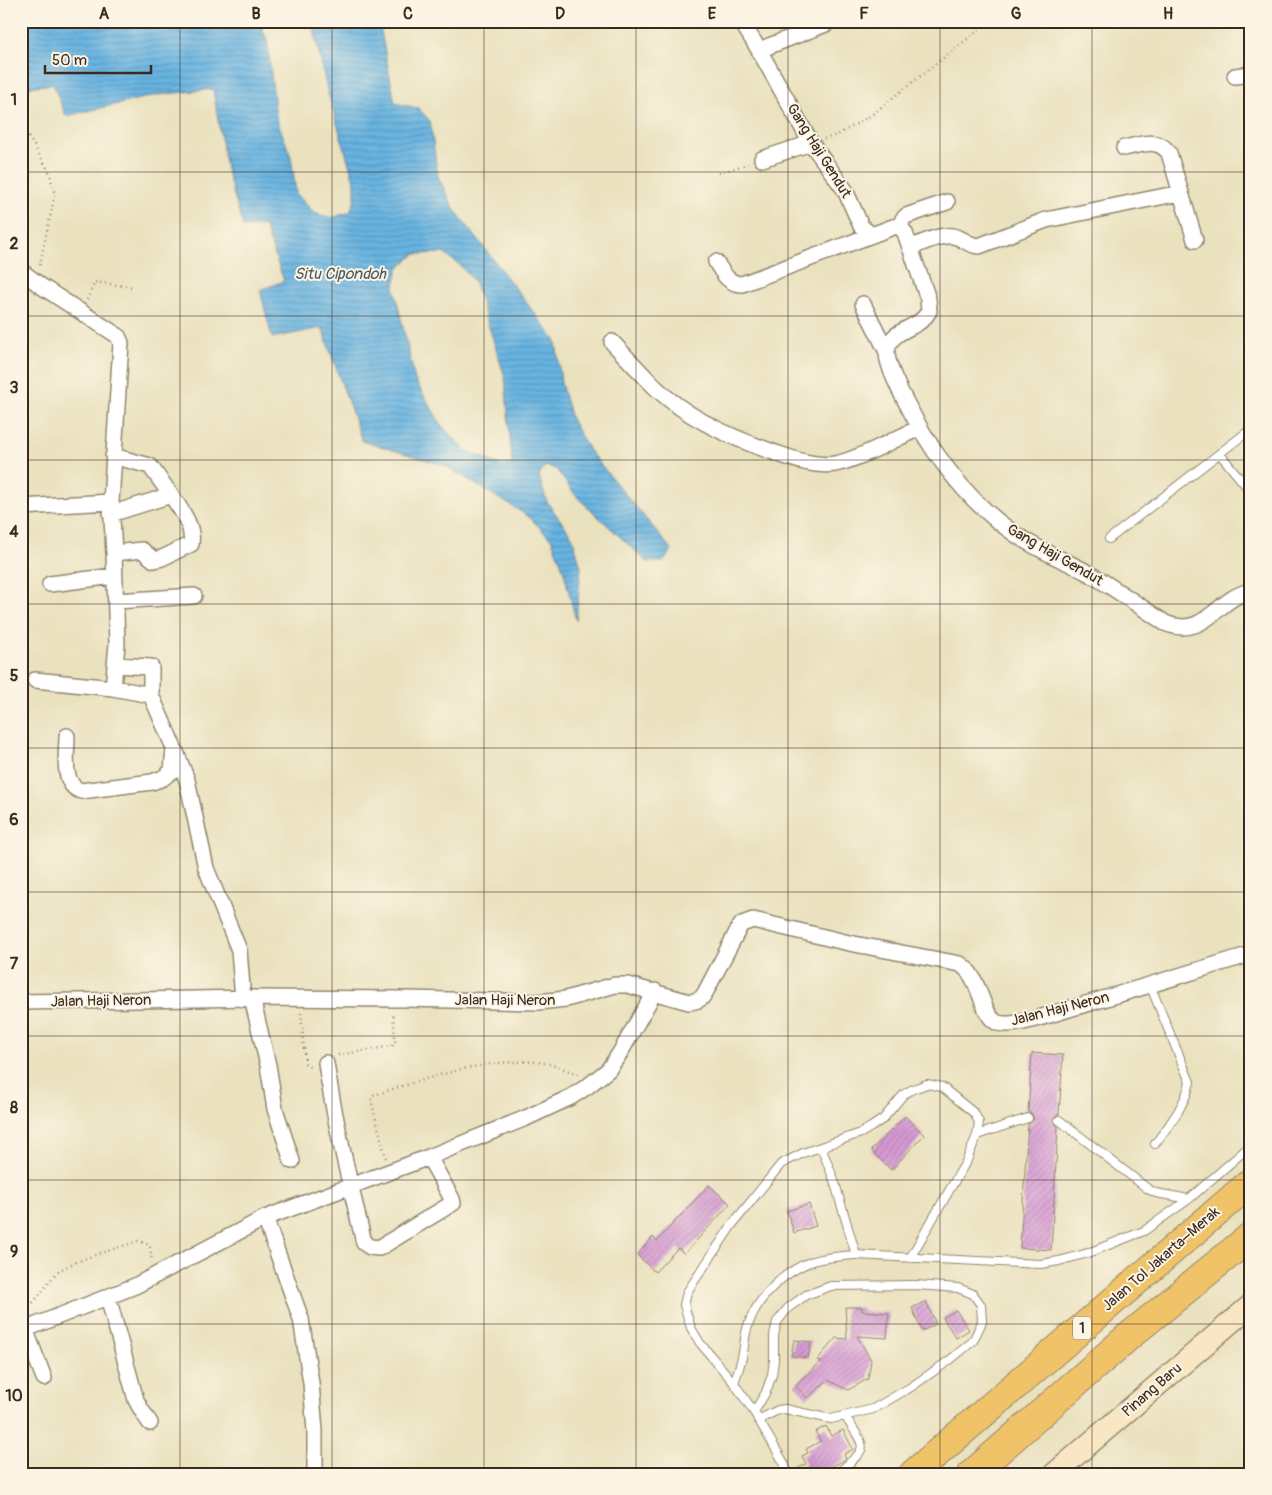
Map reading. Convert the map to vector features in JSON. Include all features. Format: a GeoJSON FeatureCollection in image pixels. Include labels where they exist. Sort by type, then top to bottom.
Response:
{"type":"FeatureCollection","features":[{"type":"Feature","properties":{"kind":"highway","name":"Jalan Tol Jakarta–Merak"},"geometry":{"type":"LineString","coordinates":[[912,1474],[1251,1182]]}},
{"type":"Feature","properties":{"kind":"highway"},"geometry":{"type":"LineString","coordinates":[[972,1474],[1128,1337],[1251,1236]]}},
{"type":"Feature","properties":{"kind":"main road","name":"Pinang Baru"},"geometry":{"type":"LineString","coordinates":[[1054,1474],[1251,1306]]}},
{"type":"Feature","properties":{"kind":"street","name":"Gang Haji Gendut"},"geometry":{"type":"LineString","coordinates":[[741,21],[811,144],[844,190],[861,226],[870,235]]}},
{"type":"Feature","properties":{"kind":"street"},"geometry":{"type":"LineString","coordinates":[[759,50],[828,23]]}},
{"type":"Feature","properties":{"kind":"street"},"geometry":{"type":"LineString","coordinates":[[1235,76],[1251,74]]}},
{"type":"Feature","properties":{"kind":"street"},"geometry":{"type":"LineString","coordinates":[[1124,148],[1154,143],[1165,147],[1169,153],[1195,240]]}},
{"type":"Feature","properties":{"kind":"street"},"geometry":{"type":"LineString","coordinates":[[762,159],[811,144]]}},
{"type":"Feature","properties":{"kind":"street"},"geometry":{"type":"LineString","coordinates":[[910,248],[944,236],[952,236],[973,246],[979,246],[1046,220],[1180,193]]}},
{"type":"Feature","properties":{"kind":"street"},"geometry":{"type":"LineString","coordinates":[[900,226],[903,218],[906,216],[947,202]]}},
{"type":"Feature","properties":{"kind":"street"},"geometry":{"type":"LineString","coordinates":[[716,262],[728,279],[734,284],[742,284],[870,235],[900,226]]}},
{"type":"Feature","properties":{"kind":"street"},"geometry":{"type":"LineString","coordinates":[[887,352],[891,341],[900,332],[916,324],[930,311],[928,299],[905,233],[900,226]]}},
{"type":"Feature","properties":{"kind":"street"},"geometry":{"type":"LineString","coordinates":[[21,271],[118,336],[121,343],[111,508],[117,644],[113,688]]}},
{"type":"Feature","properties":{"kind":"street","name":"Gang Haji Gendut"},"geometry":{"type":"LineString","coordinates":[[863,304],[887,352],[898,387],[935,454],[956,480],[988,513],[1015,534],[1045,552],[1091,575],[1174,627],[1192,626],[1204,622],[1238,596],[1251,591]]}},
{"type":"Feature","properties":{"kind":"street"},"geometry":{"type":"LineString","coordinates":[[612,342],[658,390],[696,418],[733,437],[802,462],[821,465],[836,464],[849,460],[919,428]]}},
{"type":"Feature","properties":{"kind":"street"},"geometry":{"type":"LineString","coordinates":[[113,456],[150,466],[186,518],[192,536],[191,544],[184,549],[154,560],[142,550],[114,553]]}},
{"type":"Feature","properties":{"kind":"street"},"geometry":{"type":"LineString","coordinates":[[21,507],[111,508],[171,495]]}},
{"type":"Feature","properties":{"kind":"street"},"geometry":{"type":"LineString","coordinates":[[50,584],[114,576]]}},
{"type":"Feature","properties":{"kind":"street"},"geometry":{"type":"LineString","coordinates":[[116,601],[194,596]]}},
{"type":"Feature","properties":{"kind":"street"},"geometry":{"type":"LineString","coordinates":[[115,665],[151,667],[151,696],[187,780],[206,868],[239,950],[248,999],[268,1065],[275,1109],[292,1161]]}},
{"type":"Feature","properties":{"kind":"street"},"geometry":{"type":"LineString","coordinates":[[35,680],[113,688],[151,696]]}},
{"type":"Feature","properties":{"kind":"street"},"geometry":{"type":"LineString","coordinates":[[67,736],[69,781],[76,790],[81,792],[152,782],[163,778],[172,771],[174,748]]}},
{"type":"Feature","properties":{"kind":"street","name":"Jalan Haji Neron"},"geometry":{"type":"LineString","coordinates":[[21,1002],[248,999],[538,1002],[566,999],[616,985],[628,985],[655,991],[689,1002],[701,998],[739,928],[747,921],[760,921],[843,941],[960,964],[967,968],[972,976],[990,1016],[997,1023],[1009,1024],[1030,1020],[1251,954]]}},
{"type":"Feature","properties":{"kind":"street"},"geometry":{"type":"LineString","coordinates":[[44,1378],[23,1330],[108,1297],[154,1276],[265,1218],[429,1157],[550,1108],[571,1097],[597,1080],[608,1070],[655,991]]}},
{"type":"Feature","properties":{"kind":"street"},"geometry":{"type":"LineString","coordinates":[[326,1063],[332,1107],[364,1243],[370,1248],[379,1248],[453,1203],[429,1157]]}},
{"type":"Feature","properties":{"kind":"street"},"geometry":{"type":"LineString","coordinates":[[265,1218],[301,1320],[311,1382],[315,1431],[315,1474]]}},
{"type":"Feature","properties":{"kind":"street"},"geometry":{"type":"LineString","coordinates":[[108,1297],[136,1400],[150,1423]]}},
{"type":"Feature","properties":{"kind":"lane"},"geometry":{"type":"LineString","coordinates":[[1109,539],[1251,430]]}},
{"type":"Feature","properties":{"kind":"lane"},"geometry":{"type":"LineString","coordinates":[[1220,454],[1251,492]]}},
{"type":"Feature","properties":{"kind":"lane"},"geometry":{"type":"LineString","coordinates":[[1150,985],[1190,1082],[1174,1118],[1155,1144]]}},
{"type":"Feature","properties":{"kind":"lane"},"geometry":{"type":"LineString","coordinates":[[788,1474],[784,1463],[754,1412],[734,1383],[700,1343],[691,1328],[684,1305],[687,1292],[732,1225],[782,1164],[796,1156],[861,1133],[878,1123],[897,1101],[913,1088],[927,1084],[942,1087],[974,1113],[978,1120],[977,1134],[967,1160],[910,1258]]}},
{"type":"Feature","properties":{"kind":"lane"},"geometry":{"type":"LineString","coordinates":[[977,1134],[1028,1118]]}},
{"type":"Feature","properties":{"kind":"lane"},"geometry":{"type":"LineString","coordinates":[[1059,1120],[1148,1189],[1156,1193],[1189,1200]]}},
{"type":"Feature","properties":{"kind":"lane"},"geometry":{"type":"LineString","coordinates":[[734,1383],[743,1356],[748,1324],[755,1309],[766,1295],[795,1270],[810,1262],[828,1257],[856,1255],[1041,1264],[1059,1261],[1102,1248],[1144,1231],[1189,1200],[1251,1144]]}},
{"type":"Feature","properties":{"kind":"lane"},"geometry":{"type":"LineString","coordinates":[[821,1147],[834,1180],[856,1255]]}},
{"type":"Feature","properties":{"kind":"lane"},"geometry":{"type":"LineString","coordinates":[[754,1412],[766,1392],[772,1374],[774,1335],[777,1322],[788,1308],[806,1296],[831,1286],[916,1285],[958,1288],[973,1294],[981,1305],[982,1322],[973,1340],[950,1360],[911,1388],[873,1408],[831,1419],[785,1409],[778,1410],[758,1420]]}},
{"type":"Feature","properties":{"kind":"lane"},"geometry":{"type":"LineString","coordinates":[[836,1474],[861,1453],[863,1447],[862,1442],[845,1416]]}},
{"type":"Feature","properties":{"kind":"path"},"geometry":{"type":"LineString","coordinates":[[811,144],[839,134],[870,116],[990,21]]}},
{"type":"Feature","properties":{"kind":"path"},"geometry":{"type":"LineString","coordinates":[[21,124],[49,171],[55,194],[35,282]]}},
{"type":"Feature","properties":{"kind":"path"},"geometry":{"type":"LineString","coordinates":[[719,173],[762,159]]}},
{"type":"Feature","properties":{"kind":"path"},"geometry":{"type":"LineString","coordinates":[[82,313],[96,282],[133,287]]}},
{"type":"Feature","properties":{"kind":"path"},"geometry":{"type":"LineString","coordinates":[[300,999],[305,1062],[309,1066],[326,1063],[332,1056],[392,1046],[395,1041],[392,999]]}},
{"type":"Feature","properties":{"kind":"path"},"geometry":{"type":"LineString","coordinates":[[389,1172],[371,1100],[374,1095],[441,1074],[490,1063],[537,1062],[597,1080]]}},
{"type":"Feature","properties":{"kind":"path"},"geometry":{"type":"LineString","coordinates":[[21,1312],[36,1300],[57,1272],[63,1268],[138,1241],[150,1246],[154,1276]]}},
{"type":"Feature","properties":{"kind":"water","name":"Situ Cipondoh"},"geometry":{"type":"Polygon","coordinates":[[[21,21],[259,21],[267,40],[276,117],[291,157],[296,193],[314,213],[332,218],[350,212],[355,199],[355,184],[327,90],[312,21],[379,21],[395,103],[418,108],[430,121],[438,177],[455,210],[556,341],[561,383],[571,419],[590,452],[672,550],[663,562],[647,562],[576,496],[556,469],[545,466],[539,476],[547,502],[572,536],[581,567],[576,621],[563,568],[552,540],[528,516],[444,465],[362,441],[322,328],[272,338],[260,290],[284,281],[264,225],[243,227],[226,168],[213,89],[157,95],[66,116],[53,84],[21,88],[21,21]],[[443,253],[415,254],[398,268],[394,287],[415,380],[442,426],[465,450],[502,466],[512,464],[505,377],[475,283],[460,265],[443,253]]]}},
{"type":"Feature","properties":{"kind":"building"},"geometry":{"type":"Polygon","coordinates":[[[1032,1053],[1063,1055],[1059,1114],[1053,1120],[1058,1127],[1051,1250],[1020,1248],[1028,1124],[1034,1119],[1032,1114],[1028,1112],[1032,1053]]]}},
{"type":"Feature","properties":{"kind":"building"},"geometry":{"type":"Polygon","coordinates":[[[905,1116],[924,1135],[891,1170],[871,1150],[905,1116]]]}},
{"type":"Feature","properties":{"kind":"building"},"geometry":{"type":"Polygon","coordinates":[[[709,1185],[730,1204],[684,1254],[678,1248],[655,1272],[637,1255],[653,1237],[657,1241],[709,1185]]]}},
{"type":"Feature","properties":{"kind":"building"},"geometry":{"type":"Polygon","coordinates":[[[809,1204],[816,1226],[794,1233],[787,1211],[809,1204]]]}},
{"type":"Feature","properties":{"kind":"building"},"geometry":{"type":"Polygon","coordinates":[[[926,1301],[936,1324],[922,1331],[912,1308],[926,1301]]]}},
{"type":"Feature","properties":{"kind":"building"},"geometry":{"type":"Polygon","coordinates":[[[845,1307],[862,1307],[862,1311],[889,1313],[887,1338],[857,1336],[871,1360],[868,1379],[848,1390],[828,1380],[807,1398],[795,1385],[822,1361],[817,1360],[836,1338],[847,1339],[845,1307]]]}},
{"type":"Feature","properties":{"kind":"building"},"geometry":{"type":"Polygon","coordinates":[[[956,1310],[969,1330],[956,1338],[943,1318],[956,1310]]]}},
{"type":"Feature","properties":{"kind":"building"},"geometry":{"type":"Polygon","coordinates":[[[794,1340],[811,1342],[808,1358],[791,1356],[794,1340]]]}},
{"type":"Feature","properties":{"kind":"building"},"geometry":{"type":"Polygon","coordinates":[[[826,1426],[831,1436],[843,1430],[853,1449],[844,1454],[846,1459],[818,1474],[794,1474],[793,1471],[806,1464],[802,1456],[808,1453],[806,1449],[821,1441],[815,1432],[826,1426]]]}}]}
